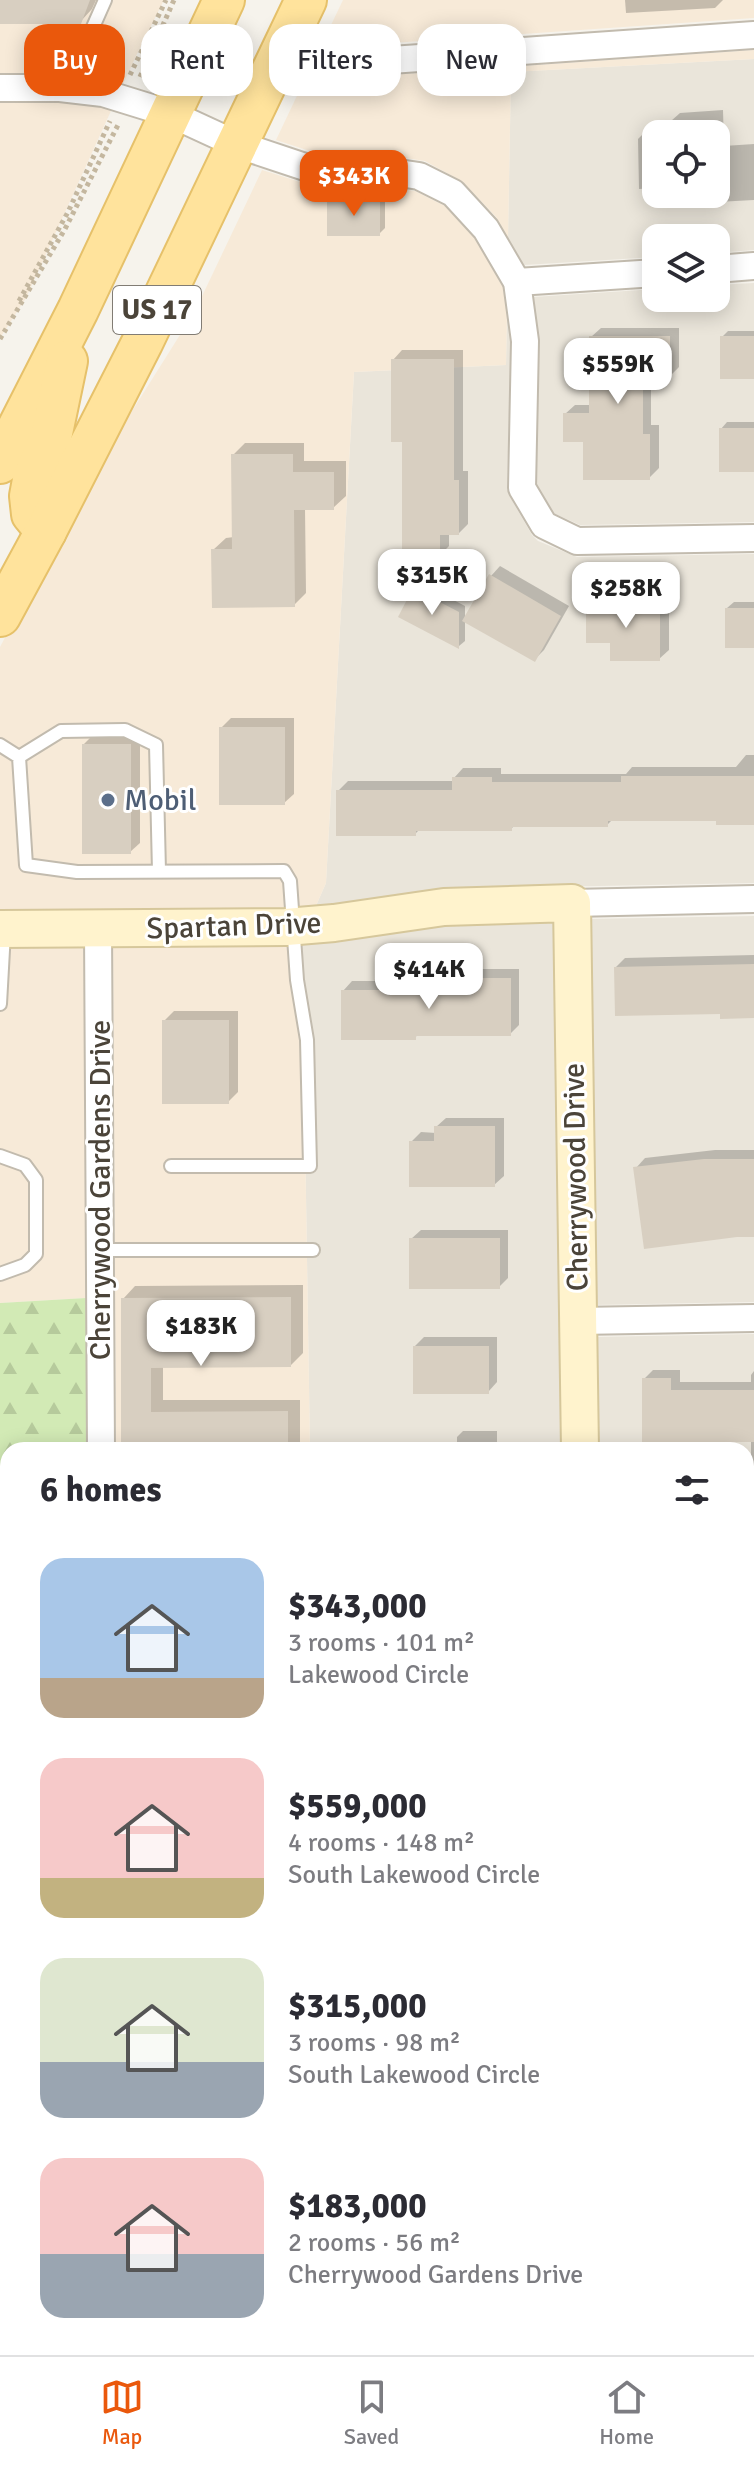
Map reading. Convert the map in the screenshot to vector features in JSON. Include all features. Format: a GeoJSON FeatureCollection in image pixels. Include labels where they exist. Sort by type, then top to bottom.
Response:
{"type":"FeatureCollection","features":[{"type":"Feature","properties":{"kind":"main road","name":"US 17"},"geometry":{"type":"LineString","coordinates":[[0,463],[78,310],[224,0]]}},
{"type":"Feature","properties":{"kind":"main road","name":"US 17"},"geometry":{"type":"LineString","coordinates":[[295,24],[306,0]]}},
{"type":"Feature","properties":{"kind":"main road","name":"US 17"},"geometry":{"type":"LineString","coordinates":[[0,616],[142,343],[269,80]]}},
{"type":"Feature","properties":{"kind":"main road"},"geometry":{"type":"LineString","coordinates":[[46,531],[32,514],[30,496],[33,480],[52,433],[78,310]]}},
{"type":"Feature","properties":{"kind":"street"},"geometry":{"type":"LineString","coordinates":[[401,59],[754,35]]}},
{"type":"Feature","properties":{"kind":"street"},"geometry":{"type":"LineString","coordinates":[[0,88],[24,88]]}},
{"type":"Feature","properties":{"kind":"street"},"geometry":{"type":"LineString","coordinates":[[113,96],[171,114],[236,144],[314,170],[379,170],[419,176],[453,193],[486,229],[517,282],[525,341],[522,488],[544,525],[577,541],[754,538]]}},
{"type":"Feature","properties":{"kind":"street"},"geometry":{"type":"LineString","coordinates":[[730,268],[754,266]]}},
{"type":"Feature","properties":{"kind":"street"},"geometry":{"type":"LineString","coordinates":[[517,282],[642,274]]}},
{"type":"Feature","properties":{"kind":"street","name":"Spartan Drive"},"geometry":{"type":"LineString","coordinates":[[2,929],[293,926],[444,907],[754,899]]}},
{"type":"Feature","properties":{"kind":"street","name":"Cherrywood Drive"},"geometry":{"type":"LineString","coordinates":[[572,903],[580,1442]]}},
{"type":"Feature","properties":{"kind":"street","name":"Cherrywood Gardens Drive"},"geometry":{"type":"LineString","coordinates":[[98,929],[101,1442]]}},
{"type":"Feature","properties":{"kind":"street"},"geometry":{"type":"LineString","coordinates":[[578,1321],[754,1318]]}},
{"type":"Feature","properties":{"kind":"lane"},"geometry":{"type":"LineString","coordinates":[[94,24],[105,0]]}},
{"type":"Feature","properties":{"kind":"lane"},"geometry":{"type":"LineString","coordinates":[[19,757],[61,731],[125,730],[156,745],[159,871]]}},
{"type":"Feature","properties":{"kind":"lane"},"geometry":{"type":"LineString","coordinates":[[0,745],[19,757]]}},
{"type":"Feature","properties":{"kind":"lane"},"geometry":{"type":"LineString","coordinates":[[19,757],[26,865],[77,872],[284,871],[290,881],[297,980],[307,1040],[310,1166],[171,1166]]}},
{"type":"Feature","properties":{"kind":"lane"},"geometry":{"type":"LineString","coordinates":[[0,1004],[2,929]]}},
{"type":"Feature","properties":{"kind":"lane"},"geometry":{"type":"LineString","coordinates":[[0,1156],[25,1165],[36,1180],[36,1254],[25,1265],[0,1274]]}},
{"type":"Feature","properties":{"kind":"lane"},"geometry":{"type":"LineString","coordinates":[[100,1250],[313,1250]]}},
{"type":"Feature","properties":{"kind":"path"},"geometry":{"type":"LineString","coordinates":[[136,63],[166,0]]}},
{"type":"Feature","properties":{"kind":"path"},"geometry":{"type":"LineString","coordinates":[[164,24],[174,0]]}},
{"type":"Feature","properties":{"kind":"path"},"geometry":{"type":"LineString","coordinates":[[0,339],[68,212],[101,140]]}},
{"type":"Feature","properties":{"kind":"path"},"geometry":{"type":"LineString","coordinates":[[0,339],[105,153]]}},
{"type":"Feature","properties":{"kind":"shaded area"},"geometry":{"type":"Polygon","coordinates":[[[0,0],[164,0],[152,24],[141,24],[141,46],[125,80],[125,24],[24,24],[24,96],[118,96],[26,298],[0,338],[0,0]]]}},
{"type":"Feature","properties":{"kind":"shaded area"},"geometry":{"type":"Polygon","coordinates":[[[343,0],[754,0],[754,18],[526,34],[526,24],[417,24],[417,41],[401,42],[401,24],[332,24],[343,0]]]}},
{"type":"Feature","properties":{"kind":"shaded area"},"geometry":{"type":"Polygon","coordinates":[[[754,50],[754,59],[526,71],[526,66],[754,50]]]}},
{"type":"Feature","properties":{"kind":"shaded area"},"geometry":{"type":"Polygon","coordinates":[[[754,59],[754,250],[730,252],[730,224],[642,224],[642,258],[524,265],[508,238],[511,96],[526,96],[526,71],[754,59]]]}},
{"type":"Feature","properties":{"kind":"shaded area"},"geometry":{"type":"Polygon","coordinates":[[[417,73],[417,96],[511,96],[508,238],[496,217],[463,182],[425,161],[379,154],[316,153],[276,140],[297,96],[401,96],[401,74],[417,73]]]}},
{"type":"Feature","properties":{"kind":"shaded area"},"geometry":{"type":"Polygon","coordinates":[[[262,170],[313,186],[378,186],[415,191],[445,206],[475,239],[503,287],[507,314],[506,365],[354,372],[326,883],[315,908],[0,913],[0,647],[88,481],[195,311],[262,170]]]}},
{"type":"Feature","properties":{"kind":"shaded area"},"geometry":{"type":"Polygon","coordinates":[[[754,283],[754,522],[580,525],[553,513],[536,484],[539,341],[533,297],[642,290],[642,312],[730,312],[730,284],[754,283]]]}},
{"type":"Feature","properties":{"kind":"shaded area"},"geometry":{"type":"Polygon","coordinates":[[[507,314],[511,342],[507,488],[538,541],[577,557],[754,554],[754,883],[495,888],[315,908],[326,883],[354,372],[506,365],[507,314]]]}},
{"type":"Feature","properties":{"kind":"shaded area"},"geometry":{"type":"Polygon","coordinates":[[[754,916],[754,1302],[592,1305],[586,919],[754,916]]]}},
{"type":"Feature","properties":{"kind":"shaded area"},"geometry":{"type":"Polygon","coordinates":[[[558,920],[565,1442],[310,1442],[302,941],[445,923],[558,920]]]}},
{"type":"Feature","properties":{"kind":"shaded area"},"geometry":{"type":"Polygon","coordinates":[[[302,941],[310,1442],[116,1442],[113,945],[302,941]]]}},
{"type":"Feature","properties":{"kind":"shaded area"},"geometry":{"type":"Polygon","coordinates":[[[84,945],[86,1298],[0,1303],[0,946],[84,945]]]}},
{"type":"Feature","properties":{"kind":"shaded area"},"geometry":{"type":"Polygon","coordinates":[[[754,1334],[754,1442],[594,1442],[592,1337],[754,1334]]]}},
{"type":"Feature","properties":{"kind":"green space"},"geometry":{"type":"Polygon","coordinates":[[[86,1298],[87,1442],[0,1442],[0,1303],[86,1298]]]}},
{"type":"Feature","properties":{"kind":"building"},"geometry":{"type":"Polygon","coordinates":[[[0,0],[90,0],[81,24],[0,24],[0,0]]]}},
{"type":"Feature","properties":{"kind":"building"},"geometry":{"type":"Polygon","coordinates":[[[327,200],[380,200],[380,236],[327,236],[327,200]]]}},
{"type":"Feature","properties":{"kind":"building"},"geometry":{"type":"Polygon","coordinates":[[[589,336],[670,336],[670,379],[643,379],[643,434],[650,434],[650,480],[583,480],[583,442],[563,442],[563,413],[589,413],[589,336]]]}},
{"type":"Feature","properties":{"kind":"building"},"geometry":{"type":"Polygon","coordinates":[[[720,336],[754,336],[754,379],[720,379],[720,336]]]}},
{"type":"Feature","properties":{"kind":"building"},"geometry":{"type":"Polygon","coordinates":[[[391,359],[454,359],[454,480],[459,480],[459,535],[440,535],[440,558],[402,558],[402,442],[391,442],[391,359]]]}},
{"type":"Feature","properties":{"kind":"building"},"geometry":{"type":"Polygon","coordinates":[[[719,428],[754,428],[754,472],[719,472],[719,428]]]}},
{"type":"Feature","properties":{"kind":"building"},"geometry":{"type":"Polygon","coordinates":[[[231,454],[293,454],[293,472],[334,472],[334,510],[294,510],[295,607],[212,608],[211,549],[232,549],[231,454]]]}},
{"type":"Feature","properties":{"kind":"building"},"geometry":{"type":"Polygon","coordinates":[[[489,574],[561,616],[535,662],[462,621],[489,574]]]}},
{"type":"Feature","properties":{"kind":"building"},"geometry":{"type":"Polygon","coordinates":[[[413,588],[459,612],[459,649],[398,617],[413,588]]]}},
{"type":"Feature","properties":{"kind":"building"},"geometry":{"type":"Polygon","coordinates":[[[586,603],[660,603],[660,661],[610,661],[610,643],[586,643],[586,603]]]}},
{"type":"Feature","properties":{"kind":"building"},"geometry":{"type":"Polygon","coordinates":[[[725,608],[754,608],[754,648],[725,648],[725,608]]]}},
{"type":"Feature","properties":{"kind":"building"},"geometry":{"type":"Polygon","coordinates":[[[219,727],[285,727],[285,805],[219,805],[219,727]]]}},
{"type":"Feature","properties":{"kind":"building"},"geometry":{"type":"Polygon","coordinates":[[[82,744],[131,744],[131,854],[82,854],[82,744]]]}},
{"type":"Feature","properties":{"kind":"building"},"geometry":{"type":"Polygon","coordinates":[[[621,776],[754,776],[754,825],[716,825],[716,821],[608,821],[608,827],[512,827],[512,831],[416,831],[416,836],[336,836],[336,790],[452,790],[452,777],[492,777],[492,782],[621,782],[621,776]]]}},
{"type":"Feature","properties":{"kind":"building"},"geometry":{"type":"Polygon","coordinates":[[[754,964],[754,1018],[720,1019],[720,1014],[615,1016],[614,967],[754,964]]]}},
{"type":"Feature","properties":{"kind":"building"},"geometry":{"type":"Polygon","coordinates":[[[444,978],[511,978],[511,1036],[341,1040],[341,990],[444,990],[444,978]]]}},
{"type":"Feature","properties":{"kind":"building"},"geometry":{"type":"Polygon","coordinates":[[[162,1020],[229,1020],[229,1104],[162,1104],[162,1020]]]}},
{"type":"Feature","properties":{"kind":"building"},"geometry":{"type":"Polygon","coordinates":[[[434,1126],[495,1126],[495,1187],[409,1187],[409,1141],[434,1141],[434,1126]]]}},
{"type":"Feature","properties":{"kind":"building"},"geometry":{"type":"Polygon","coordinates":[[[704,1159],[754,1159],[754,1237],[644,1249],[633,1167],[704,1159]]]}},
{"type":"Feature","properties":{"kind":"building"},"geometry":{"type":"Polygon","coordinates":[[[409,1238],[500,1238],[500,1289],[409,1289],[409,1238]]]}},
{"type":"Feature","properties":{"kind":"building"},"geometry":{"type":"Polygon","coordinates":[[[291,1297],[291,1367],[151,1368],[151,1412],[288,1411],[288,1442],[121,1442],[121,1298],[291,1297]]]}},
{"type":"Feature","properties":{"kind":"building"},"geometry":{"type":"Polygon","coordinates":[[[413,1346],[489,1346],[489,1394],[413,1394],[413,1346]]]}},
{"type":"Feature","properties":{"kind":"building"},"geometry":{"type":"Polygon","coordinates":[[[642,1378],[671,1378],[671,1390],[754,1390],[754,1442],[642,1442],[642,1378]]]}},
{"type":"Feature","properties":{"kind":"place","name":"Mobil"},"geometry":{"type":"Point","coordinates":[108,800]}}]}
